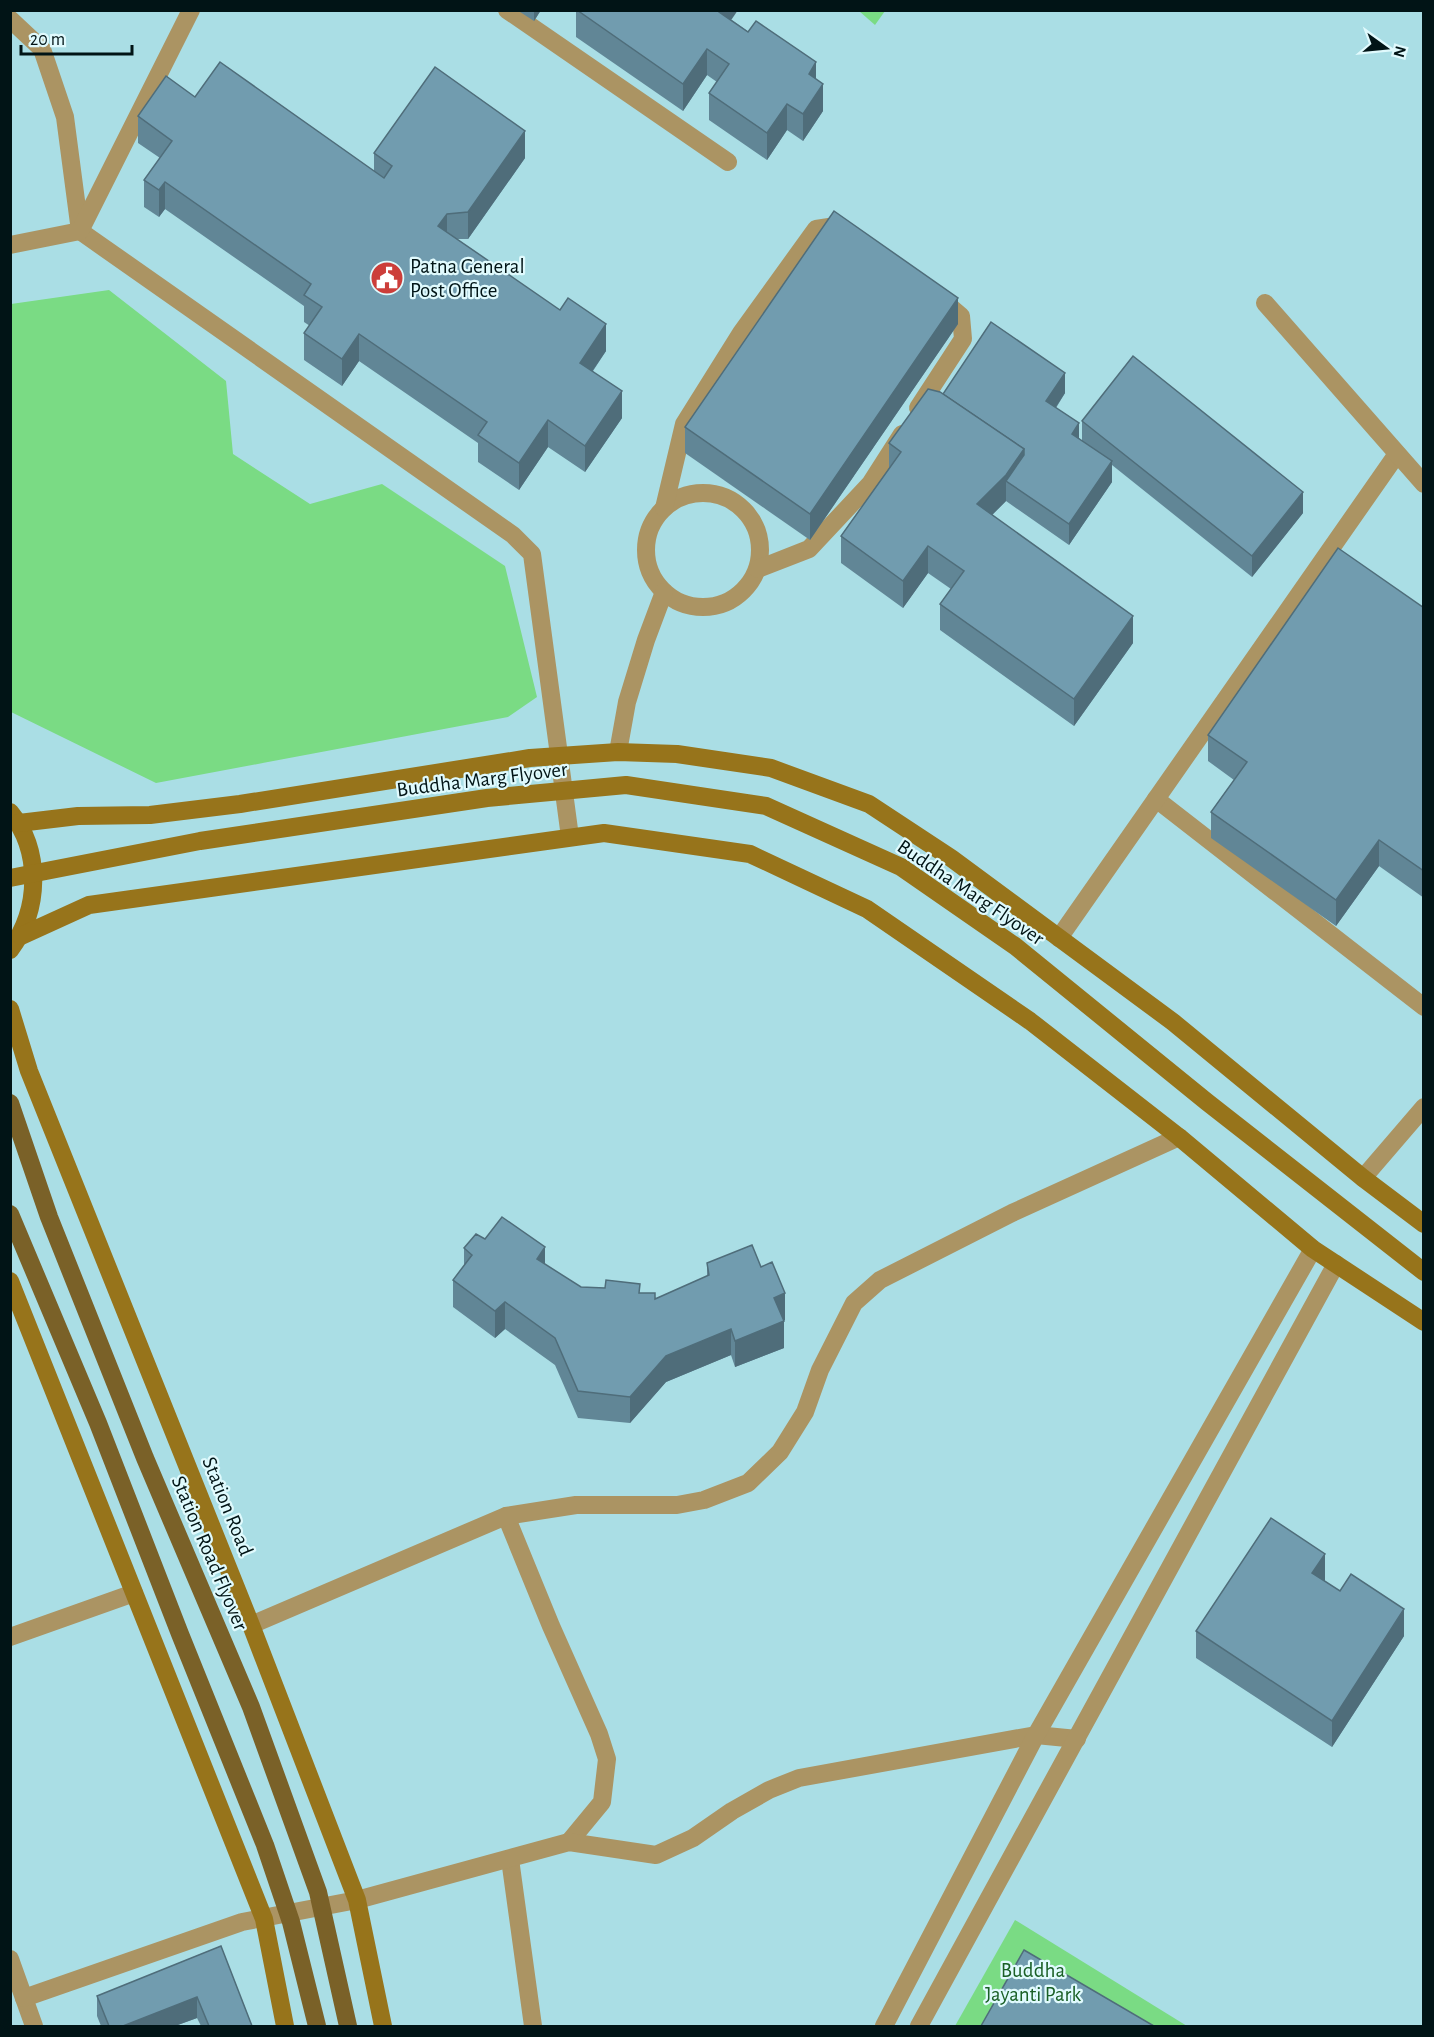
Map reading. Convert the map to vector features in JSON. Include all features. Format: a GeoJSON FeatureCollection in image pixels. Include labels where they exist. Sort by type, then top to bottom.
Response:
{"type":"FeatureCollection","features":[{"type":"Feature","properties":{"kind":"main road"},"geometry":{"type":"LineString","coordinates":[[16,943],[33,899],[33,860],[15,818],[150,815],[240,804],[530,758],[618,752],[677,754],[771,768],[869,804],[951,858],[1173,1022],[1363,1178],[1424,1224]]}},
{"type":"Feature","properties":{"kind":"main road","name":"Buddha Marg Flyover"},"geometry":{"type":"LineString","coordinates":[[10,878],[200,841],[487,798],[626,785],[766,806],[902,867],[1015,946],[1424,1272]]}},
{"type":"Feature","properties":{"kind":"main road"},"geometry":{"type":"LineString","coordinates":[[16,943],[89,905],[604,832],[750,854],[867,909],[1030,1021],[1179,1137],[1313,1249],[1424,1322]]}},
{"type":"Feature","properties":{"kind":"main road","name":"Station Road"},"geometry":{"type":"LineString","coordinates":[[10,1009],[29,1071],[251,1625],[357,1900],[383,2026]]}},
{"type":"Feature","properties":{"kind":"main road","name":"Station Road Flyover"},"geometry":{"type":"LineString","coordinates":[[10,1103],[49,1217],[75,1283],[150,1469],[251,1707],[318,1892],[348,2026]]}},
{"type":"Feature","properties":{"kind":"main road"},"geometry":{"type":"LineString","coordinates":[[10,1215],[98,1423],[265,1845],[291,1922],[317,2026]]}},
{"type":"Feature","properties":{"kind":"main road"},"geometry":{"type":"LineString","coordinates":[[10,1281],[264,1919],[285,2026]]}},
{"type":"Feature","properties":{"kind":"street"},"geometry":{"type":"LineString","coordinates":[[80,231],[190,10]]}},
{"type":"Feature","properties":{"kind":"street"},"geometry":{"type":"LineString","coordinates":[[507,10],[728,162]]}},
{"type":"Feature","properties":{"kind":"street"},"geometry":{"type":"LineString","coordinates":[[10,19],[42,49],[65,117],[80,231]]}},
{"type":"Feature","properties":{"kind":"street"},"geometry":{"type":"LineString","coordinates":[[664,507],[684,424],[741,333],[801,249],[816,229],[829,227],[862,236]]}},
{"type":"Feature","properties":{"kind":"street"},"geometry":{"type":"LineString","coordinates":[[10,245],[80,231],[513,534],[532,554],[570,837]]}},
{"type":"Feature","properties":{"kind":"street"},"geometry":{"type":"LineString","coordinates":[[758,569],[809,549],[870,484],[963,339],[961,316],[930,288]]}},
{"type":"Feature","properties":{"kind":"street"},"geometry":{"type":"LineString","coordinates":[[1264,303],[1424,484]]}},
{"type":"Feature","properties":{"kind":"street"},"geometry":{"type":"LineString","coordinates":[[1059,938],[1397,454]]}},
{"type":"Feature","properties":{"kind":"street"},"geometry":{"type":"LineString","coordinates":[[698,492],[717,494],[735,501],[749,514],[758,531],[761,550],[758,569],[748,586],[734,598],[717,606],[698,607],[680,603],[664,592],[653,578],[647,560],[646,540],[652,523],[664,507],[680,497],[698,492]]}},
{"type":"Feature","properties":{"kind":"street"},"geometry":{"type":"LineString","coordinates":[[618,752],[627,702],[664,592]]}},
{"type":"Feature","properties":{"kind":"street"},"geometry":{"type":"LineString","coordinates":[[1156,799],[1424,1007]]}},
{"type":"Feature","properties":{"kind":"street"},"geometry":{"type":"LineString","coordinates":[[1363,1178],[1424,1107]]}},
{"type":"Feature","properties":{"kind":"street"},"geometry":{"type":"LineString","coordinates":[[251,1625],[506,1516],[576,1504],[677,1505],[704,1500],[748,1483],[780,1452],[805,1412],[820,1370],[854,1303],[880,1281],[1012,1213],[1179,1137]]}},
{"type":"Feature","properties":{"kind":"street"},"geometry":{"type":"LineString","coordinates":[[884,2026],[1036,1735],[1313,1249]]}},
{"type":"Feature","properties":{"kind":"street"},"geometry":{"type":"LineString","coordinates":[[896,2003],[921,2023],[1336,1264]]}},
{"type":"Feature","properties":{"kind":"street"},"geometry":{"type":"LineString","coordinates":[[506,1516],[599,1734],[607,1759],[602,1802],[569,1842]]}},
{"type":"Feature","properties":{"kind":"street"},"geometry":{"type":"LineString","coordinates":[[10,1637],[134,1593]]}},
{"type":"Feature","properties":{"kind":"street"},"geometry":{"type":"LineString","coordinates":[[24,1998],[242,1922],[357,1900],[569,1842],[656,1855],[693,1838],[732,1810],[769,1790],[800,1778],[1036,1735],[1077,1739]]}},
{"type":"Feature","properties":{"kind":"street"},"geometry":{"type":"LineString","coordinates":[[510,1859],[533,2026]]}},
{"type":"Feature","properties":{"kind":"street"},"geometry":{"type":"LineString","coordinates":[[10,1959],[34,2026]]}},
{"type":"Feature","properties":{"kind":"green space"},"geometry":{"type":"Polygon","coordinates":[[[859,11],[885,11],[875,25],[859,11]]]}},
{"type":"Feature","properties":{"kind":"green space"},"geometry":{"type":"Polygon","coordinates":[[[109,290],[226,381],[233,454],[310,504],[382,484],[505,566],[537,697],[508,717],[156,783],[11,712],[11,304],[109,290]]]}},
{"type":"Feature","properties":{"kind":"green space","name":"Buddha Jayanti Park"},"geometry":{"type":"Polygon","coordinates":[[[1015,1920],[1187,2026],[955,2026],[1015,1920]]]}},
{"type":"Feature","properties":{"kind":"building"},"geometry":{"type":"Polygon","coordinates":[[[577,10],[720,10],[719,12],[748,32],[756,21],[816,62],[809,74],[823,84],[803,114],[787,104],[767,133],[709,93],[729,64],[707,49],[683,84],[577,10]]]}},
{"type":"Feature","properties":{"kind":"building"},"geometry":{"type":"Polygon","coordinates":[[[220,62],[384,178],[392,166],[374,153],[435,67],[525,131],[468,212],[447,214],[438,226],[560,310],[568,298],[606,324],[580,363],[622,391],[585,446],[548,420],[519,463],[478,435],[487,422],[359,334],[342,359],[304,333],[322,307],[304,295],[311,284],[165,182],[159,190],[144,180],[172,141],[138,116],[166,76],[195,97],[220,62]]]}},
{"type":"Feature","properties":{"kind":"building"},"geometry":{"type":"Polygon","coordinates":[[[834,211],[958,298],[810,514],[685,427],[834,211]]]}},
{"type":"Feature","properties":{"kind":"building"},"geometry":{"type":"Polygon","coordinates":[[[991,322],[1065,373],[1046,401],[1079,423],[1072,434],[1112,461],[1069,524],[1006,481],[1024,455],[1024,449],[943,394],[991,322]]]}},
{"type":"Feature","properties":{"kind":"building"},"geometry":{"type":"Polygon","coordinates":[[[1133,356],[1303,492],[1252,556],[1082,421],[1133,356]]]}},
{"type":"Feature","properties":{"kind":"building"},"geometry":{"type":"Polygon","coordinates":[[[928,389],[940,392],[1024,449],[1006,475],[977,504],[1133,616],[1074,699],[940,604],[964,571],[928,546],[903,581],[841,536],[901,452],[889,443],[928,389]]]}},
{"type":"Feature","properties":{"kind":"building"},"geometry":{"type":"Polygon","coordinates":[[[1338,548],[1424,608],[1424,871],[1379,840],[1336,900],[1211,812],[1247,762],[1208,735],[1338,548]]]}},
{"type":"Feature","properties":{"kind":"building"},"geometry":{"type":"Polygon","coordinates":[[[502,1217],[545,1247],[537,1259],[581,1287],[605,1288],[606,1280],[640,1284],[639,1293],[655,1293],[655,1299],[709,1275],[707,1263],[752,1245],[761,1267],[772,1262],[785,1293],[774,1298],[784,1321],[735,1341],[731,1329],[666,1356],[630,1397],[578,1391],[555,1338],[505,1302],[495,1311],[453,1280],[472,1255],[464,1248],[476,1234],[485,1239],[502,1217]]]}},
{"type":"Feature","properties":{"kind":"building"},"geometry":{"type":"Polygon","coordinates":[[[1271,1518],[1325,1554],[1312,1573],[1340,1591],[1351,1574],[1404,1609],[1332,1721],[1196,1631],[1271,1518]]]}},
{"type":"Feature","properties":{"kind":"building"},"geometry":{"type":"Polygon","coordinates":[[[221,1946],[252,2026],[209,2026],[197,1997],[123,2026],[109,2026],[97,1996],[221,1946]]]}},
{"type":"Feature","properties":{"kind":"building"},"geometry":{"type":"Polygon","coordinates":[[[1024,1950],[1154,2026],[981,2026],[1024,1950]]]}},
{"type":"Feature","properties":{"kind":"place","name":"Patna General Post Office"},"geometry":{"type":"Point","coordinates":[387,278]}}]}
